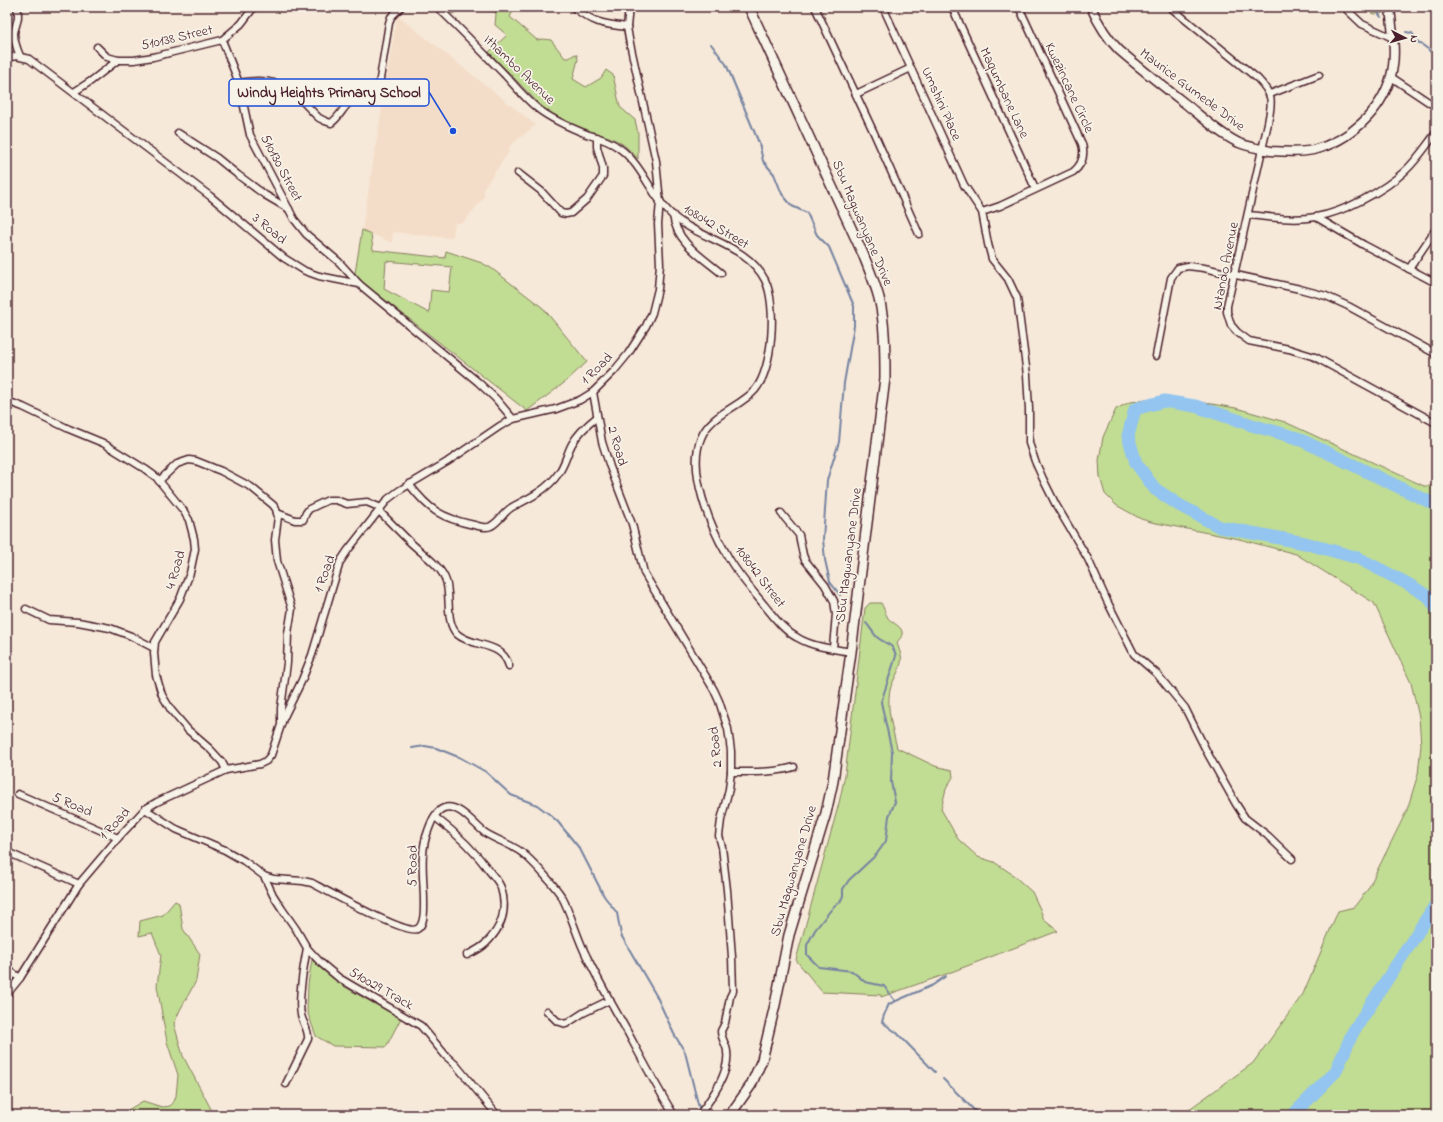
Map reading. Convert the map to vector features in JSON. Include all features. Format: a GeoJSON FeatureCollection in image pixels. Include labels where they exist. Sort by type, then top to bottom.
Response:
{"type":"FeatureCollection","features":[{"type":"Feature","properties":{"kind":"main road","name":"Sbu Magwanyane Drive"},"geometry":{"type":"LineString","coordinates":[[730,1115],[751,1085],[762,1060],[789,935],[826,813],[833,781],[851,652],[885,378],[884,332],[879,300],[874,281],[749,7]]}},
{"type":"Feature","properties":{"kind":"street"},"geometry":{"type":"LineString","coordinates":[[7,58],[20,56],[14,35],[18,20],[17,7]]}},
{"type":"Feature","properties":{"kind":"street","name":"510138 Street"},"geometry":{"type":"LineString","coordinates":[[118,60],[147,58],[222,40],[231,34],[241,24],[254,7]]}},
{"type":"Feature","properties":{"kind":"street"},"geometry":{"type":"LineString","coordinates":[[239,83],[259,82],[280,85],[288,89],[319,118],[331,123],[338,118],[351,100],[374,90],[379,85],[389,23],[391,17],[401,7]]}},
{"type":"Feature","properties":{"kind":"street","name":"Ithambo Avenue"},"geometry":{"type":"LineString","coordinates":[[437,7],[535,107],[567,126],[612,143],[626,153],[640,169],[660,202]]}},
{"type":"Feature","properties":{"kind":"street"},"geometry":{"type":"LineString","coordinates":[[574,7],[594,21],[627,27]]}},
{"type":"Feature","properties":{"kind":"street"},"geometry":{"type":"LineString","coordinates":[[628,7],[627,27],[631,52],[656,161],[660,202]]}},
{"type":"Feature","properties":{"kind":"street"},"geometry":{"type":"LineString","coordinates":[[815,7],[919,234]]}},
{"type":"Feature","properties":{"kind":"street","name":"Umshini Place"},"geometry":{"type":"LineString","coordinates":[[883,7],[964,185],[981,210]]}},
{"type":"Feature","properties":{"kind":"street","name":"Maqumbane Lane"},"geometry":{"type":"LineString","coordinates":[[952,7],[1035,188]]}},
{"type":"Feature","properties":{"kind":"street","name":"Kwezincane Circle"},"geometry":{"type":"LineString","coordinates":[[981,210],[1000,206],[1035,188],[1073,172],[1077,168],[1083,156],[1084,150],[1019,7]]}},
{"type":"Feature","properties":{"kind":"street","name":"Maurice Gumede Drive"},"geometry":{"type":"LineString","coordinates":[[1091,7],[1102,30],[1110,42],[1124,55],[1225,135],[1239,143],[1262,150],[1283,152],[1312,150],[1326,146],[1362,124],[1370,115],[1385,92],[1391,78],[1394,60],[1390,7]]}},
{"type":"Feature","properties":{"kind":"street"},"geometry":{"type":"LineString","coordinates":[[1170,7],[1258,79],[1270,94],[1319,74]]}},
{"type":"Feature","properties":{"kind":"street"},"geometry":{"type":"LineString","coordinates":[[1344,7],[1362,24],[1393,38]]}},
{"type":"Feature","properties":{"kind":"street","name":"510130 Street"},"geometry":{"type":"LineString","coordinates":[[222,40],[239,83],[250,135],[289,209],[306,234],[339,262],[359,284]]}},
{"type":"Feature","properties":{"kind":"street"},"geometry":{"type":"LineString","coordinates":[[97,47],[107,57],[118,60]]}},
{"type":"Feature","properties":{"kind":"street","name":"3 Road"},"geometry":{"type":"LineString","coordinates":[[20,56],[29,59],[74,92],[210,196],[295,266],[319,276],[359,284],[478,382],[496,399],[513,419]]}},
{"type":"Feature","properties":{"kind":"street"},"geometry":{"type":"LineString","coordinates":[[74,92],[118,60]]}},
{"type":"Feature","properties":{"kind":"street"},"geometry":{"type":"LineString","coordinates":[[856,94],[911,68]]}},
{"type":"Feature","properties":{"kind":"street"},"geometry":{"type":"LineString","coordinates":[[1391,78],[1436,107]]}},
{"type":"Feature","properties":{"kind":"street","name":"Ntando Avenue"},"geometry":{"type":"LineString","coordinates":[[1270,94],[1270,109],[1262,150],[1227,312],[1231,325],[1242,337],[1257,343],[1289,349],[1314,357],[1436,423]]}},
{"type":"Feature","properties":{"kind":"street"},"geometry":{"type":"LineString","coordinates":[[178,133],[217,158],[238,175],[289,209]]}},
{"type":"Feature","properties":{"kind":"street"},"geometry":{"type":"LineString","coordinates":[[1248,215],[1295,218],[1316,217],[1361,201],[1404,172],[1416,160],[1436,133]]}},
{"type":"Feature","properties":{"kind":"street"},"geometry":{"type":"LineString","coordinates":[[518,173],[541,191],[561,213],[571,213],[588,199],[603,176],[603,168],[597,147],[597,137]]}},
{"type":"Feature","properties":{"kind":"street","name":"108042 Street"},"geometry":{"type":"LineString","coordinates":[[660,202],[672,215],[686,226],[737,252],[748,260],[761,273],[765,280],[771,300],[770,345],[767,368],[764,376],[750,394],[714,420],[706,428],[697,449],[696,462],[698,478],[714,529],[727,556],[738,572],[783,627],[799,639],[851,652]]}},
{"type":"Feature","properties":{"kind":"street","name":"1 Road"},"geometry":{"type":"LineString","coordinates":[[7,994],[20,978],[79,884],[145,809],[226,770],[260,764],[266,761],[274,748],[312,655],[340,562],[388,499],[408,484],[447,462],[500,426],[513,419],[556,409],[580,400],[593,392],[614,371],[638,340],[652,313],[660,276],[657,231],[660,202]]}},
{"type":"Feature","properties":{"kind":"street"},"geometry":{"type":"LineString","coordinates":[[981,210],[989,252],[1008,279],[1017,298],[1027,375],[1029,443],[1032,455],[1043,479],[1056,505],[1088,559],[1107,601],[1134,654],[1157,674],[1185,708],[1208,754],[1245,818],[1267,835],[1292,859]]}},
{"type":"Feature","properties":{"kind":"street"},"geometry":{"type":"LineString","coordinates":[[672,215],[675,228],[681,237],[721,274]]}},
{"type":"Feature","properties":{"kind":"street"},"geometry":{"type":"LineString","coordinates":[[1316,217],[1364,245],[1436,283]]}},
{"type":"Feature","properties":{"kind":"street"},"geometry":{"type":"LineString","coordinates":[[1409,269],[1436,229]]}},
{"type":"Feature","properties":{"kind":"street"},"geometry":{"type":"LineString","coordinates":[[1156,356],[1172,275],[1181,267],[1188,266],[1234,274],[1326,296],[1348,306],[1436,354]]}},
{"type":"Feature","properties":{"kind":"street","name":"2 Road"},"geometry":{"type":"LineString","coordinates":[[593,392],[596,417],[605,453],[632,524],[644,573],[704,670],[719,701],[730,740],[732,759],[731,772],[719,836],[722,848],[727,890],[734,984],[725,1023],[721,1031],[727,1049],[728,1059],[722,1078],[699,1115]]}},
{"type":"Feature","properties":{"kind":"street","name":"4 Road"},"geometry":{"type":"LineString","coordinates":[[7,401],[103,443],[145,469],[159,481],[183,510],[189,520],[193,531],[194,550],[190,573],[180,599],[160,632],[154,648],[156,675],[166,703],[184,726],[210,749],[226,770]]}},
{"type":"Feature","properties":{"kind":"street"},"geometry":{"type":"LineString","coordinates":[[408,484],[423,502],[442,515],[464,523],[485,528],[491,526],[512,506],[527,500],[553,480],[559,473],[572,443],[579,433],[596,417]]}},
{"type":"Feature","properties":{"kind":"street"},"geometry":{"type":"LineString","coordinates":[[159,481],[177,464],[189,460],[196,461],[221,471],[251,486],[273,505],[277,513],[278,525],[275,540],[277,561],[292,609],[288,633],[287,663],[280,708],[281,728]]}},
{"type":"Feature","properties":{"kind":"street"},"geometry":{"type":"LineString","coordinates":[[277,513],[296,520],[303,520],[309,509],[332,499],[347,504],[367,502],[380,509],[444,576],[448,591],[452,624],[457,634],[501,652],[508,659],[509,666]]}},
{"type":"Feature","properties":{"kind":"street"},"geometry":{"type":"LineString","coordinates":[[782,513],[799,535],[803,555],[809,566],[825,585],[834,601],[836,614],[833,648]]}},
{"type":"Feature","properties":{"kind":"street"},"geometry":{"type":"LineString","coordinates":[[26,609],[49,620],[110,628],[131,636],[154,648]]}},
{"type":"Feature","properties":{"kind":"street"},"geometry":{"type":"LineString","coordinates":[[731,772],[762,772],[786,770],[794,767]]}},
{"type":"Feature","properties":{"kind":"street","name":"5 Road"},"geometry":{"type":"LineString","coordinates":[[18,794],[118,838]]}},
{"type":"Feature","properties":{"kind":"street"},"geometry":{"type":"LineString","coordinates":[[467,955],[484,945],[500,926],[504,906],[499,883],[483,861],[456,833],[435,817],[437,813],[444,808],[459,810],[485,832],[524,854],[538,867],[561,896],[586,956],[655,1084],[674,1115]]}},
{"type":"Feature","properties":{"kind":"street","name":"5 Road"},"geometry":{"type":"LineString","coordinates":[[145,809],[176,830],[238,857],[264,876],[274,879],[312,883],[372,914],[402,927],[416,929],[422,924],[424,915],[422,859],[424,841],[435,817]]}},
{"type":"Feature","properties":{"kind":"street"},"geometry":{"type":"LineString","coordinates":[[7,852],[79,884]]}},
{"type":"Feature","properties":{"kind":"street","name":"510029 Track"},"geometry":{"type":"LineString","coordinates":[[264,876],[273,895],[307,948],[321,963],[339,978],[421,1026],[493,1113]]}},
{"type":"Feature","properties":{"kind":"street"},"geometry":{"type":"LineString","coordinates":[[286,1084],[308,1039],[308,1032],[301,1015],[304,966],[307,948]]}},
{"type":"Feature","properties":{"kind":"street"},"geometry":{"type":"LineString","coordinates":[[7,969],[20,978]]}},
{"type":"Feature","properties":{"kind":"street"},"geometry":{"type":"LineString","coordinates":[[548,1011],[557,1021],[566,1024],[583,1013],[610,1000]]}},
{"type":"Feature","properties":{"kind":"shaded area"},"geometry":{"type":"Polygon","coordinates":[[[397,15],[536,125],[510,146],[508,153],[484,188],[484,197],[463,223],[455,223],[453,236],[448,238],[393,232],[392,243],[362,230],[397,15]]]}},
{"type":"Feature","properties":{"kind":"green space"},"geometry":{"type":"Polygon","coordinates":[[[444,7],[467,7],[452,14],[444,7]]]}},
{"type":"Feature","properties":{"kind":"green space"},"geometry":{"type":"Polygon","coordinates":[[[492,7],[515,7],[510,17],[537,40],[551,40],[565,58],[569,58],[575,54],[577,55],[578,59],[573,79],[586,87],[601,78],[606,70],[613,75],[620,107],[635,120],[638,133],[638,159],[623,145],[610,137],[576,127],[559,119],[544,109],[489,52],[507,35],[495,25],[496,14],[492,7]]]}},
{"type":"Feature","properties":{"kind":"green space"},"geometry":{"type":"Polygon","coordinates":[[[1361,7],[1383,7],[1383,13],[1374,14],[1361,7]]]}},
{"type":"Feature","properties":{"kind":"green space"},"geometry":{"type":"Polygon","coordinates":[[[362,230],[371,234],[373,250],[445,258],[446,251],[482,263],[491,268],[543,308],[587,362],[564,383],[527,411],[362,282],[355,273],[362,230]],[[386,261],[384,289],[429,313],[431,290],[449,292],[452,267],[386,261]]]}},
{"type":"Feature","properties":{"kind":"green space"},"geometry":{"type":"Polygon","coordinates":[[[1169,397],[1236,408],[1285,422],[1424,486],[1436,486],[1436,1115],[1181,1115],[1253,1063],[1303,994],[1338,911],[1354,907],[1368,889],[1407,810],[1418,774],[1421,745],[1419,717],[1411,683],[1374,603],[1296,554],[1239,539],[1141,519],[1116,505],[1105,494],[1100,477],[1099,460],[1103,437],[1116,409],[1130,402],[1169,397]]]}},
{"type":"Feature","properties":{"kind":"green space"},"geometry":{"type":"Polygon","coordinates":[[[870,603],[881,603],[888,618],[901,629],[902,632],[902,636],[897,643],[902,659],[898,672],[891,686],[889,697],[890,719],[897,748],[935,766],[952,770],[953,777],[946,789],[941,809],[958,839],[978,857],[994,862],[1012,874],[1032,892],[1044,920],[1058,931],[941,976],[881,997],[881,995],[822,992],[796,960],[839,803],[845,775],[865,608],[870,603]]]}},
{"type":"Feature","properties":{"kind":"green space"},"geometry":{"type":"Polygon","coordinates":[[[175,901],[179,903],[183,929],[200,954],[196,981],[174,1024],[183,1056],[211,1109],[208,1112],[198,1112],[189,1115],[126,1115],[128,1110],[143,1101],[162,1107],[170,1106],[176,1096],[178,1075],[167,1042],[157,986],[161,955],[152,933],[139,936],[140,921],[163,915],[175,901]]]}},
{"type":"Feature","properties":{"kind":"green space"},"geometry":{"type":"Polygon","coordinates":[[[312,960],[332,978],[401,1018],[386,1047],[333,1046],[316,1036],[307,1011],[308,984],[312,960]]]}},
{"type":"Feature","properties":{"kind":"waterway"},"geometry":{"type":"LineString","coordinates":[[1374,7],[1381,17]]}},
{"type":"Feature","properties":{"kind":"waterway"},"geometry":{"type":"LineString","coordinates":[[1406,32],[1412,33],[1418,42],[1428,49],[1436,58]]}},
{"type":"Feature","properties":{"kind":"waterway"},"geometry":{"type":"LineString","coordinates":[[711,44],[726,64],[759,143],[763,161],[774,174],[782,194],[792,206],[807,213],[817,235],[829,247],[854,306],[854,326],[844,383],[839,442],[827,480],[823,539],[825,560],[830,582],[840,595]]}},
{"type":"Feature","properties":{"kind":"waterway"},"geometry":{"type":"LineString","coordinates":[[1436,505],[1297,438],[1195,406],[1164,401],[1135,409],[1128,436],[1136,463],[1155,489],[1179,505],[1220,527],[1305,543],[1358,558],[1408,584],[1429,597],[1436,608]]}},
{"type":"Feature","properties":{"kind":"waterway"},"geometry":{"type":"LineString","coordinates":[[866,623],[876,637],[891,646],[896,656],[881,702],[892,752],[891,782],[895,802],[889,816],[886,841],[876,855],[849,880],[843,889],[843,896],[840,902],[834,906],[815,930],[807,945],[807,955],[819,967],[852,971],[865,982],[884,986],[895,1001]]}},
{"type":"Feature","properties":{"kind":"waterway"},"geometry":{"type":"LineString","coordinates":[[412,748],[425,746],[436,748],[461,758],[486,772],[511,795],[537,805],[549,814],[558,822],[580,849],[604,896],[617,913],[621,935],[657,997],[674,1034],[685,1052],[699,1108]]}},
{"type":"Feature","properties":{"kind":"waterway"},"geometry":{"type":"LineString","coordinates":[[1293,1115],[1336,1071],[1353,1032],[1436,904]]}},
{"type":"Feature","properties":{"kind":"waterway"},"geometry":{"type":"LineString","coordinates":[[935,1072],[897,1033],[882,1022],[889,1004],[933,985],[946,976]]}},
{"type":"Feature","properties":{"kind":"waterway"},"geometry":{"type":"LineString","coordinates":[[943,1079],[979,1115]]}},
{"type":"Feature","properties":{"kind":"place","name":"Windy Heights Primary School"},"geometry":{"type":"Point","coordinates":[453,131]}}]}
